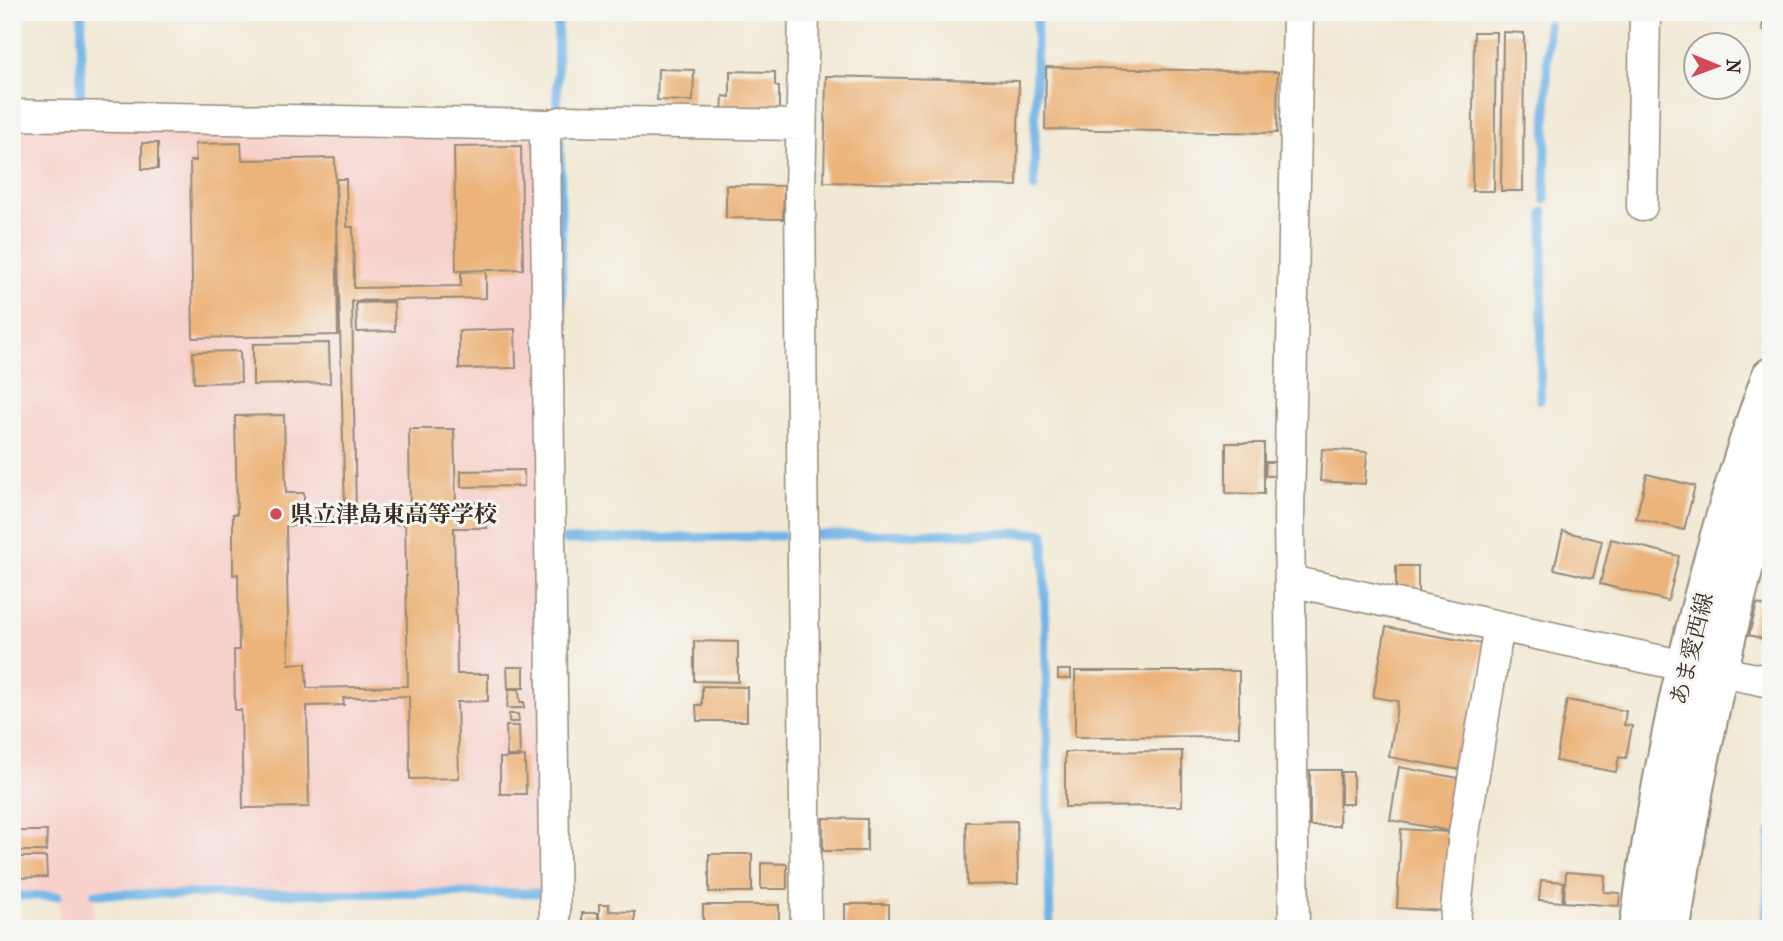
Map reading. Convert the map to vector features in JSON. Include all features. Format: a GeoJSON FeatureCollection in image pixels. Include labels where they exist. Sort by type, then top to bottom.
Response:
{"type":"FeatureCollection","features":[{"type":"Feature","properties":{"kind":"main road","name":"あま愛西線"},"geometry":{"type":"LineString","coordinates":[[1671,929],[1685,828],[1701,668],[1731,501],[1771,377]]}},
{"type":"Feature","properties":{"kind":"main road","name":"あま愛西線"},"geometry":{"type":"LineString","coordinates":[[1639,929],[1653,826],[1701,668],[1771,470]]}},
{"type":"Feature","properties":{"kind":"street"},"geometry":{"type":"LineString","coordinates":[[804,12],[801,523],[806,929]]}},
{"type":"Feature","properties":{"kind":"street"},"geometry":{"type":"LineString","coordinates":[[1294,929],[1290,581],[1298,12]]}},
{"type":"Feature","properties":{"kind":"street"},"geometry":{"type":"LineString","coordinates":[[1642,206],[1645,12]]}},
{"type":"Feature","properties":{"kind":"street"},"geometry":{"type":"LineString","coordinates":[[12,115],[550,125],[565,121],[802,125]]}},
{"type":"Feature","properties":{"kind":"street"},"geometry":{"type":"LineString","coordinates":[[550,125],[545,137],[555,929]]}},
{"type":"Feature","properties":{"kind":"street"},"geometry":{"type":"LineString","coordinates":[[1290,581],[1771,682]]}},
{"type":"Feature","properties":{"kind":"street"},"geometry":{"type":"LineString","coordinates":[[1454,929],[1464,832],[1499,626]]}},
{"type":"Feature","properties":{"kind":"shaded area","name":"県立津島東高等学校"},"geometry":{"type":"Polygon","coordinates":[[[12,122],[538,138],[543,889],[94,890],[93,929],[60,929],[59,891],[12,892],[12,122]]]}},
{"type":"Feature","properties":{"kind":"building"},"geometry":{"type":"Polygon","coordinates":[[[1765,12],[1771,12],[1771,32],[1762,30],[1765,12]]]}},
{"type":"Feature","properties":{"kind":"building"},"geometry":{"type":"Polygon","coordinates":[[[1474,32],[1496,32],[1494,191],[1472,191],[1474,32]]]}},
{"type":"Feature","properties":{"kind":"building"},"geometry":{"type":"Polygon","coordinates":[[[1503,32],[1524,33],[1523,191],[1501,191],[1503,32]]]}},
{"type":"Feature","properties":{"kind":"building"},"geometry":{"type":"Polygon","coordinates":[[[1046,67],[1278,72],[1277,133],[1045,129],[1046,67]]]}},
{"type":"Feature","properties":{"kind":"building"},"geometry":{"type":"Polygon","coordinates":[[[658,69],[694,70],[693,101],[657,100],[658,69]]]}},
{"type":"Feature","properties":{"kind":"building"},"geometry":{"type":"Polygon","coordinates":[[[730,71],[775,72],[775,86],[779,87],[779,113],[722,112],[723,96],[730,97],[730,71]]]}},
{"type":"Feature","properties":{"kind":"building"},"geometry":{"type":"Polygon","coordinates":[[[826,76],[1019,81],[1017,186],[824,182],[826,76]]]}},
{"type":"Feature","properties":{"kind":"building"},"geometry":{"type":"Polygon","coordinates":[[[142,143],[158,143],[158,169],[142,169],[142,143]]]}},
{"type":"Feature","properties":{"kind":"building"},"geometry":{"type":"Polygon","coordinates":[[[241,143],[242,160],[335,158],[338,335],[193,338],[190,161],[196,161],[195,144],[241,143]]]}},
{"type":"Feature","properties":{"kind":"building"},"geometry":{"type":"Polygon","coordinates":[[[521,146],[523,269],[456,271],[454,147],[521,146]]]}},
{"type":"Feature","properties":{"kind":"building"},"geometry":{"type":"Polygon","coordinates":[[[336,179],[346,179],[347,227],[353,227],[354,288],[461,286],[461,272],[486,271],[486,298],[352,301],[356,514],[345,514],[336,179]]]}},
{"type":"Feature","properties":{"kind":"building"},"geometry":{"type":"Polygon","coordinates":[[[726,185],[784,186],[783,219],[726,218],[726,185]]]}},
{"type":"Feature","properties":{"kind":"building"},"geometry":{"type":"Polygon","coordinates":[[[394,302],[395,331],[357,332],[356,303],[394,302]]]}},
{"type":"Feature","properties":{"kind":"building"},"geometry":{"type":"Polygon","coordinates":[[[515,329],[516,368],[459,369],[459,331],[515,329]]]}},
{"type":"Feature","properties":{"kind":"building"},"geometry":{"type":"Polygon","coordinates":[[[329,343],[330,383],[253,385],[253,344],[329,343]]]}},
{"type":"Feature","properties":{"kind":"building"},"geometry":{"type":"Polygon","coordinates":[[[240,351],[241,382],[194,383],[193,352],[240,351]]]}},
{"type":"Feature","properties":{"kind":"building"},"geometry":{"type":"Polygon","coordinates":[[[284,415],[286,493],[304,493],[304,518],[404,515],[404,524],[286,526],[289,664],[306,663],[307,688],[408,686],[405,517],[410,517],[409,429],[454,429],[456,503],[487,502],[487,528],[454,528],[457,674],[488,674],[488,701],[457,702],[459,778],[410,779],[409,696],[343,698],[344,705],[307,706],[309,807],[243,808],[241,710],[235,710],[234,650],[239,650],[238,574],[233,575],[233,514],[237,514],[235,416],[284,415]]]}},
{"type":"Feature","properties":{"kind":"building"},"geometry":{"type":"Polygon","coordinates":[[[1226,443],[1264,443],[1264,494],[1226,493],[1226,443]]]}},
{"type":"Feature","properties":{"kind":"building"},"geometry":{"type":"Polygon","coordinates":[[[1322,449],[1367,452],[1365,484],[1320,481],[1322,449]]]}},
{"type":"Feature","properties":{"kind":"building"},"geometry":{"type":"Polygon","coordinates":[[[1266,462],[1276,462],[1277,476],[1265,476],[1266,462]]]}},
{"type":"Feature","properties":{"kind":"building"},"geometry":{"type":"Polygon","coordinates":[[[524,470],[524,486],[461,487],[461,471],[524,470]]]}},
{"type":"Feature","properties":{"kind":"building"},"geometry":{"type":"Polygon","coordinates":[[[1647,474],[1695,486],[1684,530],[1636,518],[1647,474]]]}},
{"type":"Feature","properties":{"kind":"building"},"geometry":{"type":"Polygon","coordinates":[[[1563,531],[1602,541],[1593,578],[1554,569],[1563,531]]]}},
{"type":"Feature","properties":{"kind":"building"},"geometry":{"type":"Polygon","coordinates":[[[1611,539],[1679,556],[1668,601],[1600,584],[1611,539]]]}},
{"type":"Feature","properties":{"kind":"building"},"geometry":{"type":"Polygon","coordinates":[[[1396,566],[1418,566],[1418,593],[1396,593],[1396,566]]]}},
{"type":"Feature","properties":{"kind":"building"},"geometry":{"type":"Polygon","coordinates":[[[1757,604],[1771,607],[1771,641],[1749,635],[1757,604]]]}},
{"type":"Feature","properties":{"kind":"building"},"geometry":{"type":"Polygon","coordinates":[[[1386,627],[1483,644],[1461,770],[1389,757],[1398,701],[1373,697],[1386,627]]]}},
{"type":"Feature","properties":{"kind":"building"},"geometry":{"type":"Polygon","coordinates":[[[694,641],[738,642],[738,682],[694,681],[694,641]]]}},
{"type":"Feature","properties":{"kind":"building"},"geometry":{"type":"Polygon","coordinates":[[[507,667],[524,667],[524,688],[508,688],[507,667]]]}},
{"type":"Feature","properties":{"kind":"building"},"geometry":{"type":"Polygon","coordinates":[[[1058,670],[1071,670],[1071,679],[1058,679],[1058,670]]]}},
{"type":"Feature","properties":{"kind":"building"},"geometry":{"type":"Polygon","coordinates":[[[1075,671],[1239,671],[1239,736],[1075,737],[1075,671]]]}},
{"type":"Feature","properties":{"kind":"building"},"geometry":{"type":"Polygon","coordinates":[[[702,686],[747,687],[747,721],[697,721],[696,705],[702,705],[702,686]]]}},
{"type":"Feature","properties":{"kind":"building"},"geometry":{"type":"Polygon","coordinates":[[[509,689],[519,689],[520,702],[524,702],[524,708],[507,708],[509,689]]]}},
{"type":"Feature","properties":{"kind":"building"},"geometry":{"type":"Polygon","coordinates":[[[1567,700],[1626,711],[1624,725],[1632,726],[1626,758],[1619,757],[1616,772],[1556,761],[1567,700]]]}},
{"type":"Feature","properties":{"kind":"building"},"geometry":{"type":"Polygon","coordinates":[[[509,714],[518,714],[519,722],[509,722],[509,714]]]}},
{"type":"Feature","properties":{"kind":"building"},"geometry":{"type":"Polygon","coordinates":[[[506,726],[519,726],[520,756],[507,756],[506,726]]]}},
{"type":"Feature","properties":{"kind":"building"},"geometry":{"type":"Polygon","coordinates":[[[1182,751],[1182,806],[1065,807],[1065,752],[1182,751]]]}},
{"type":"Feature","properties":{"kind":"building"},"geometry":{"type":"Polygon","coordinates":[[[525,757],[526,794],[500,794],[500,758],[525,757]]]}},
{"type":"Feature","properties":{"kind":"building"},"geometry":{"type":"Polygon","coordinates":[[[1399,767],[1459,778],[1450,831],[1390,820],[1399,767]]]}},
{"type":"Feature","properties":{"kind":"building"},"geometry":{"type":"Polygon","coordinates":[[[1310,770],[1340,770],[1339,826],[1310,826],[1310,770]]]}},
{"type":"Feature","properties":{"kind":"building"},"geometry":{"type":"Polygon","coordinates":[[[1341,772],[1353,772],[1353,804],[1341,804],[1341,772]]]}},
{"type":"Feature","properties":{"kind":"building"},"geometry":{"type":"Polygon","coordinates":[[[823,818],[867,819],[867,851],[823,851],[823,818]]]}},
{"type":"Feature","properties":{"kind":"building"},"geometry":{"type":"Polygon","coordinates":[[[1017,821],[1018,884],[967,885],[966,822],[1017,821]]]}},
{"type":"Feature","properties":{"kind":"building"},"geometry":{"type":"Polygon","coordinates":[[[1401,829],[1448,832],[1444,911],[1397,908],[1401,829]]]}},
{"type":"Feature","properties":{"kind":"building"},"geometry":{"type":"Polygon","coordinates":[[[12,831],[47,831],[46,851],[12,851],[12,831]]]}},
{"type":"Feature","properties":{"kind":"building"},"geometry":{"type":"Polygon","coordinates":[[[709,854],[752,854],[752,892],[709,892],[709,854]]]}},
{"type":"Feature","properties":{"kind":"building"},"geometry":{"type":"Polygon","coordinates":[[[12,857],[46,857],[47,877],[12,878],[12,857]]]}},
{"type":"Feature","properties":{"kind":"building"},"geometry":{"type":"Polygon","coordinates":[[[761,863],[787,864],[787,889],[761,889],[761,863]]]}},
{"type":"Feature","properties":{"kind":"building"},"geometry":{"type":"Polygon","coordinates":[[[1566,872],[1605,875],[1604,892],[1620,893],[1619,906],[1564,902],[1566,872]]]}},
{"type":"Feature","properties":{"kind":"building"},"geometry":{"type":"Polygon","coordinates":[[[1541,880],[1564,882],[1562,902],[1539,900],[1541,880]]]}},
{"type":"Feature","properties":{"kind":"building"},"geometry":{"type":"Polygon","coordinates":[[[599,904],[609,904],[609,911],[635,912],[635,929],[599,929],[599,904]]]}},
{"type":"Feature","properties":{"kind":"building"},"geometry":{"type":"Polygon","coordinates":[[[845,904],[889,904],[889,929],[845,929],[845,904]]]}},
{"type":"Feature","properties":{"kind":"building"},"geometry":{"type":"Polygon","coordinates":[[[703,905],[779,905],[779,929],[703,929],[703,905]]]}},
{"type":"Feature","properties":{"kind":"building"},"geometry":{"type":"Polygon","coordinates":[[[582,913],[598,913],[598,929],[582,929],[582,913]]]}},
{"type":"Feature","properties":{"kind":"waterway"},"geometry":{"type":"LineString","coordinates":[[80,103],[82,12]]}},
{"type":"Feature","properties":{"kind":"waterway"},"geometry":{"type":"LineString","coordinates":[[557,110],[558,12]]}},
{"type":"Feature","properties":{"kind":"waterway"},"geometry":{"type":"LineString","coordinates":[[1034,188],[1037,12]]}},
{"type":"Feature","properties":{"kind":"waterway"},"geometry":{"type":"LineString","coordinates":[[1545,200],[1548,25]]}},
{"type":"Feature","properties":{"kind":"waterway"},"geometry":{"type":"LineString","coordinates":[[560,140],[563,379]]}},
{"type":"Feature","properties":{"kind":"waterway"},"geometry":{"type":"LineString","coordinates":[[1540,400],[1544,212]]}},
{"type":"Feature","properties":{"kind":"waterway"},"geometry":{"type":"LineString","coordinates":[[817,535],[1044,533],[1050,929]]}},
{"type":"Feature","properties":{"kind":"waterway"},"geometry":{"type":"LineString","coordinates":[[565,540],[782,536]]}},
{"type":"Feature","properties":{"kind":"waterway"},"geometry":{"type":"LineString","coordinates":[[1766,929],[1771,832]]}},
{"type":"Feature","properties":{"kind":"waterway"},"geometry":{"type":"LineString","coordinates":[[95,894],[546,893]]}},
{"type":"Feature","properties":{"kind":"waterway"},"geometry":{"type":"LineString","coordinates":[[12,896],[58,896]]}},
{"type":"Feature","properties":{"kind":"place","name":"県立津島東高等学校"},"geometry":{"type":"Point","coordinates":[276,514]}}]}
